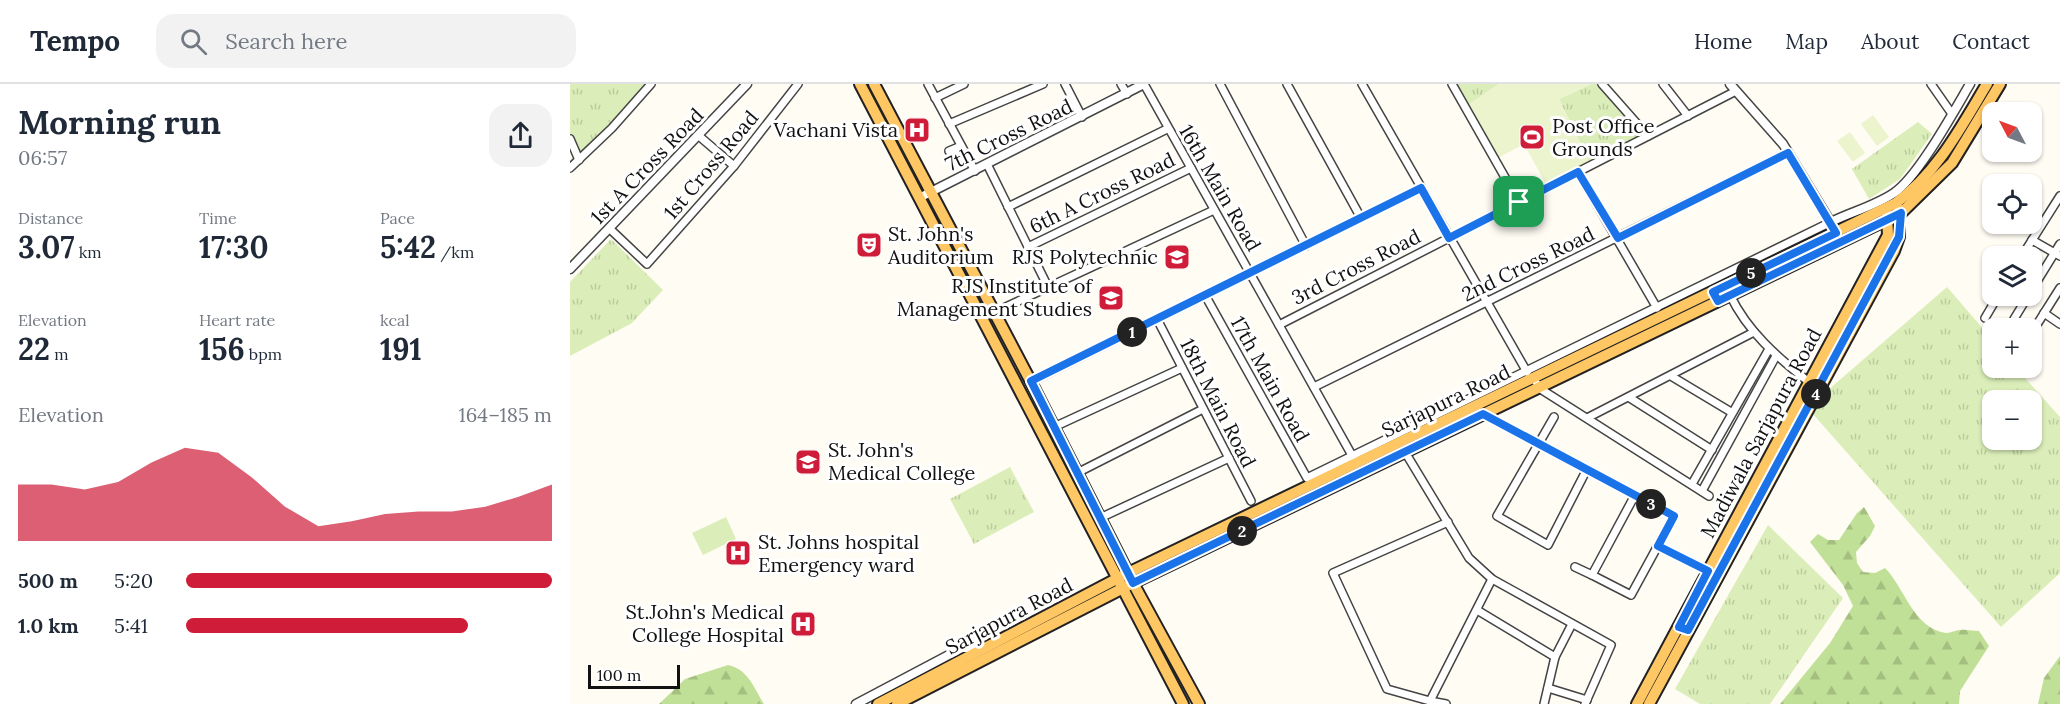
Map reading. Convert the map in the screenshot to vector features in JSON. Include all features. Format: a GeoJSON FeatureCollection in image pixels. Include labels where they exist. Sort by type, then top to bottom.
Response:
{"type":"FeatureCollection","features":[{"type":"Feature","properties":{"kind":"main road"},"geometry":{"type":"LineString","coordinates":[[860,84],[1183,704]]}},
{"type":"Feature","properties":{"kind":"main road"},"geometry":{"type":"LineString","coordinates":[[874,84],[1031,381],[1130,578],[1199,704]]}},
{"type":"Feature","properties":{"kind":"main road","name":"Sarjapura Road"},"geometry":{"type":"LineString","coordinates":[[1899,208],[1909,193],[1943,156],[1987,84]]}},
{"type":"Feature","properties":{"kind":"main road","name":"Sarjapura Road"},"geometry":{"type":"LineString","coordinates":[[1715,297],[1730,295],[1899,208],[1952,163],[2000,84]]}},
{"type":"Feature","properties":{"kind":"main road","name":"Madiwala Sarjapura Road"},"geometry":{"type":"LineString","coordinates":[[1637,704],[1684,628],[1894,251],[1899,237],[1899,208]]}},
{"type":"Feature","properties":{"kind":"main road","name":"Sarjapura Road"},"geometry":{"type":"LineString","coordinates":[[897,704],[1355,459],[1715,297],[1833,227],[1887,214]]}},
{"type":"Feature","properties":{"kind":"main road","name":"Madiwala Sarjapura Road"},"geometry":{"type":"LineString","coordinates":[[1649,704],[1708,571],[1888,235],[1887,214]]}},
{"type":"Feature","properties":{"kind":"main road","name":"Sarjapura Road"},"geometry":{"type":"LineString","coordinates":[[1130,578],[1406,452],[1483,414],[1534,379]]}},
{"type":"Feature","properties":{"kind":"main road","name":"Sarjapura Road"},"geometry":{"type":"LineString","coordinates":[[878,704],[987,647],[1120,584]]}},
{"type":"Feature","properties":{"kind":"street"},"geometry":{"type":"LineString","coordinates":[[570,168],[612,128],[651,84]]}},
{"type":"Feature","properties":{"kind":"street","name":"1st A Cross Road"},"geometry":{"type":"LineString","coordinates":[[570,268],[747,84]]}},
{"type":"Feature","properties":{"kind":"street"},"geometry":{"type":"LineString","coordinates":[[928,84],[975,171]]}},
{"type":"Feature","properties":{"kind":"street"},"geometry":{"type":"LineString","coordinates":[[935,98],[964,84]]}},
{"type":"Feature","properties":{"kind":"street"},"geometry":{"type":"LineString","coordinates":[[949,124],[1043,84]]}},
{"type":"Feature","properties":{"kind":"street"},"geometry":{"type":"LineString","coordinates":[[1065,84],[1082,117]]}},
{"type":"Feature","properties":{"kind":"street"},"geometry":{"type":"LineString","coordinates":[[1121,84],[1127,94]]}},
{"type":"Feature","properties":{"kind":"street","name":"7th Cross Road"},"geometry":{"type":"LineString","coordinates":[[919,198],[1144,84]]}},
{"type":"Feature","properties":{"kind":"street","name":"16th Main Road"},"geometry":{"type":"LineString","coordinates":[[1144,84],[1167,129],[1355,459]]}},
{"type":"Feature","properties":{"kind":"street"},"geometry":{"type":"LineString","coordinates":[[1220,84],[1306,246]]}},
{"type":"Feature","properties":{"kind":"street"},"geometry":{"type":"LineString","coordinates":[[1287,84],[1361,218]]}},
{"type":"Feature","properties":{"kind":"street"},"geometry":{"type":"LineString","coordinates":[[1362,84],[1449,238],[1534,379],[1709,496]]}},
{"type":"Feature","properties":{"kind":"street"},"geometry":{"type":"LineString","coordinates":[[1452,84],[1519,202]]}},
{"type":"Feature","properties":{"kind":"street"},"geometry":{"type":"LineString","coordinates":[[1602,84],[1648,136]]}},
{"type":"Feature","properties":{"kind":"street"},"geometry":{"type":"LineString","coordinates":[[1663,84],[1688,116]]}},
{"type":"Feature","properties":{"kind":"street"},"geometry":{"type":"LineString","coordinates":[[1931,84],[1952,114]]}},
{"type":"Feature","properties":{"kind":"street","name":"Sarjapura Road"},"geometry":{"type":"LineString","coordinates":[[1534,379],[1657,308],[1833,227],[1893,194],[1902,187],[1970,84]]}},
{"type":"Feature","properties":{"kind":"street","name":"1st Cross Road"},"geometry":{"type":"LineString","coordinates":[[610,229],[647,264],[734,166],[798,85]]}},
{"type":"Feature","properties":{"kind":"street"},"geometry":{"type":"LineString","coordinates":[[1733,88],[1788,153],[1833,227]]}},
{"type":"Feature","properties":{"kind":"street","name":"3rd Cross Road"},"geometry":{"type":"LineString","coordinates":[[1279,325],[1688,116],[1733,88]]}},
{"type":"Feature","properties":{"kind":"street"},"geometry":{"type":"LineString","coordinates":[[1008,207],[1167,129]]}},
{"type":"Feature","properties":{"kind":"street"},"geometry":{"type":"LineString","coordinates":[[699,136],[734,166]]}},
{"type":"Feature","properties":{"kind":"street"},"geometry":{"type":"LineString","coordinates":[[570,139],[579,160]]}},
{"type":"Feature","properties":{"kind":"street"},"geometry":{"type":"LineString","coordinates":[[949,151],[961,146]]}},
{"type":"Feature","properties":{"kind":"street","name":"2nd Cross Road"},"geometry":{"type":"LineString","coordinates":[[1314,387],[1788,153]]}},
{"type":"Feature","properties":{"kind":"street","name":"6th A Cross Road"},"geometry":{"type":"LineString","coordinates":[[988,165],[1048,287]]}},
{"type":"Feature","properties":{"kind":"street","name":"6th A Cross Road"},"geometry":{"type":"LineString","coordinates":[[1028,247],[1191,168]]}},
{"type":"Feature","properties":{"kind":"street"},"geometry":{"type":"LineString","coordinates":[[1578,172],[1657,308]]}},
{"type":"Feature","properties":{"kind":"street"},"geometry":{"type":"LineString","coordinates":[[1031,381],[1421,188]]}},
{"type":"Feature","properties":{"kind":"street"},"geometry":{"type":"LineString","coordinates":[[2028,246],[2060,196]]}},
{"type":"Feature","properties":{"kind":"street"},"geometry":{"type":"LineString","coordinates":[[995,312],[1214,210]]}},
{"type":"Feature","properties":{"kind":"street"},"geometry":{"type":"LineString","coordinates":[[2032,240],[2057,254]]}},
{"type":"Feature","properties":{"kind":"street"},"geometry":{"type":"LineString","coordinates":[[2042,275],[2057,254],[2060,244]]}},
{"type":"Feature","properties":{"kind":"street"},"geometry":{"type":"LineString","coordinates":[[2041,318],[2060,288]]}},
{"type":"Feature","properties":{"kind":"street","name":"17th Main Road"},"geometry":{"type":"LineString","coordinates":[[1205,295],[1307,478]]}},
{"type":"Feature","properties":{"kind":"street"},"geometry":{"type":"LineString","coordinates":[[1730,295],[1740,316],[1769,349],[1809,382]]}},
{"type":"Feature","properties":{"kind":"street"},"geometry":{"type":"LineString","coordinates":[[1985,318],[1992,306]]}},
{"type":"Feature","properties":{"kind":"street"},"geometry":{"type":"LineString","coordinates":[[2044,313],[2060,324]]}},
{"type":"Feature","properties":{"kind":"street","name":"18th Main Road"},"geometry":{"type":"LineString","coordinates":[[1157,320],[1256,512]]}},
{"type":"Feature","properties":{"kind":"street"},"geometry":{"type":"LineString","coordinates":[[1588,417],[1630,398],[1754,332]]}},
{"type":"Feature","properties":{"kind":"street"},"geometry":{"type":"LineString","coordinates":[[1692,484],[1769,349]]}},
{"type":"Feature","properties":{"kind":"street"},"geometry":{"type":"LineString","coordinates":[[1702,491],[1776,356]]}},
{"type":"Feature","properties":{"kind":"street"},"geometry":{"type":"LineString","coordinates":[[1054,427],[1182,368]]}},
{"type":"Feature","properties":{"kind":"street"},"geometry":{"type":"LineString","coordinates":[[1671,376],[1731,412]]}},
{"type":"Feature","properties":{"kind":"street"},"geometry":{"type":"LineString","coordinates":[[1630,398],[1712,450]]}},
{"type":"Feature","properties":{"kind":"street"},"geometry":{"type":"LineString","coordinates":[[1077,473],[1203,409]]}},
{"type":"Feature","properties":{"kind":"street"},"geometry":{"type":"LineString","coordinates":[[1483,414],[1674,516],[1631,595],[1575,567]]}},
{"type":"Feature","properties":{"kind":"street"},"geometry":{"type":"LineString","coordinates":[[1554,417],[1497,516],[1548,545],[1587,469]]}},
{"type":"Feature","properties":{"kind":"street"},"geometry":{"type":"LineString","coordinates":[[1406,452],[1469,558],[1492,579],[1611,645],[1586,702],[1548,688]]}},
{"type":"Feature","properties":{"kind":"street"},"geometry":{"type":"LineString","coordinates":[[1100,518],[1229,458]]}},
{"type":"Feature","properties":{"kind":"street","name":"Sarjapura Road"},"geometry":{"type":"LineString","coordinates":[[1307,478],[1355,459]]}},
{"type":"Feature","properties":{"kind":"street"},"geometry":{"type":"LineString","coordinates":[[1592,575],[1635,495]]}},
{"type":"Feature","properties":{"kind":"street"},"geometry":{"type":"LineString","coordinates":[[1446,704],[1391,693],[1387,689],[1333,573],[1448,522]]}},
{"type":"Feature","properties":{"kind":"street"},"geometry":{"type":"LineString","coordinates":[[1658,546],[1708,571]]}},
{"type":"Feature","properties":{"kind":"street"},"geometry":{"type":"LineString","coordinates":[[1430,701],[1492,579]]}},
{"type":"Feature","properties":{"kind":"street"},"geometry":{"type":"LineString","coordinates":[[1477,610],[1555,657]]}},
{"type":"Feature","properties":{"kind":"street"},"geometry":{"type":"LineString","coordinates":[[1544,704],[1555,657],[1572,624]]}},
{"type":"Feature","properties":{"kind":"street"},"geometry":{"type":"LineString","coordinates":[[856,704],[962,648],[987,647]]}},
{"type":"Feature","properties":{"kind":"green space"},"geometry":{"type":"Polygon","coordinates":[[[570,84],[645,84],[612,126],[579,154],[570,133],[570,84]]]}},
{"type":"Feature","properties":{"kind":"green space"},"geometry":{"type":"Polygon","coordinates":[[[1455,84],[1499,84],[1468,105],[1455,84]]]}},
{"type":"Feature","properties":{"kind":"green space","name":"Post Office Grounds"},"geometry":{"type":"Polygon","coordinates":[[[1499,84],[1591,84],[1559,99],[1589,162],[1546,184],[1524,144],[1498,158],[1468,105],[1499,84]]]}},
{"type":"Feature","properties":{"kind":"green space"},"geometry":{"type":"Polygon","coordinates":[[[1591,84],[1601,84],[1643,134],[1589,162],[1559,99],[1591,84]]]}},
{"type":"Feature","properties":{"kind":"green space"},"geometry":{"type":"Polygon","coordinates":[[[1873,115],[1889,137],[1877,146],[1861,124],[1873,115]]]}},
{"type":"Feature","properties":{"kind":"green space"},"geometry":{"type":"Polygon","coordinates":[[[1918,122],[1932,134],[1900,179],[1869,199],[1852,169],[1918,122]]]}},
{"type":"Feature","properties":{"kind":"green space"},"geometry":{"type":"Polygon","coordinates":[[[1850,132],[1865,153],[1853,162],[1837,141],[1850,132]]]}},
{"type":"Feature","properties":{"kind":"green space"},"geometry":{"type":"Polygon","coordinates":[[[611,239],[663,290],[632,323],[570,356],[570,282],[611,239]]]}},
{"type":"Feature","properties":{"kind":"green space"},"geometry":{"type":"Polygon","coordinates":[[[1947,287],[1982,327],[1982,378],[2025,378],[2036,390],[1982,390],[1982,450],[2042,450],[2042,397],[2060,417],[2060,573],[2001,627],[1812,413],[1820,397],[1947,287]]]}},
{"type":"Feature","properties":{"kind":"green space"},"geometry":{"type":"Polygon","coordinates":[[[1010,467],[1034,512],[974,544],[950,499],[1010,467]]]}},
{"type":"Feature","properties":{"kind":"green space"},"geometry":{"type":"Polygon","coordinates":[[[1864,507],[1875,526],[1870,536],[1856,552],[1857,563],[1863,572],[1875,573],[1885,568],[1926,624],[1946,633],[1962,630],[1979,631],[1989,646],[1960,691],[1959,704],[1780,704],[1830,643],[1853,606],[1843,585],[1810,542],[1818,534],[1828,540],[1839,540],[1857,513],[1864,507]]]}},
{"type":"Feature","properties":{"kind":"green space"},"geometry":{"type":"Polygon","coordinates":[[[726,517],[736,539],[703,555],[692,533],[726,517]]]}},
{"type":"Feature","properties":{"kind":"green space"},"geometry":{"type":"Polygon","coordinates":[[[1768,525],[1843,598],[1770,704],[1700,704],[1675,689],[1768,525]]]}},
{"type":"Feature","properties":{"kind":"green space"},"geometry":{"type":"Polygon","coordinates":[[[2060,656],[2060,704],[2038,704],[2044,678],[2060,656]]]}},
{"type":"Feature","properties":{"kind":"green space"},"geometry":{"type":"Polygon","coordinates":[[[728,665],[746,675],[764,704],[659,704],[685,679],[728,665]]]}},
{"type":"Feature","properties":{"kind":"place","name":"Vachani Vista"},"geometry":{"type":"Point","coordinates":[917,130]}},
{"type":"Feature","properties":{"kind":"place","name":"Post Office Grounds"},"geometry":{"type":"Point","coordinates":[1532,137]}},
{"type":"Feature","properties":{"kind":"place","name":"St. John's Auditorium"},"geometry":{"type":"Point","coordinates":[869,245]}},
{"type":"Feature","properties":{"kind":"place","name":"RJS Polytechnic"},"geometry":{"type":"Point","coordinates":[1177,257]}},
{"type":"Feature","properties":{"kind":"place","name":"RJS Institute of Management Studies"},"geometry":{"type":"Point","coordinates":[1111,298]}},
{"type":"Feature","properties":{"kind":"place","name":"St. John's Medical College"},"geometry":{"type":"Point","coordinates":[808,462]}},
{"type":"Feature","properties":{"kind":"place","name":"St. Johns hospital Emergency ward"},"geometry":{"type":"Point","coordinates":[738,553]}},
{"type":"Feature","properties":{"kind":"place","name":"St.John's Medical College Hospital"},"geometry":{"type":"Point","coordinates":[803,624]}},
{"type":"Feature","properties":{"kind":"route"},"geometry":{"type":"LineString","coordinates":[[1788,153],[1836,233],[1713,292],[1718,301],[1901,213],[1899,237],[1894,251],[1688,630],[1679,627],[1708,571],[1658,546],[1674,516],[1483,414],[1133,583],[1031,381],[1421,188],[1449,238],[1519,202],[1578,172],[1618,238],[1788,153]]}}]}
